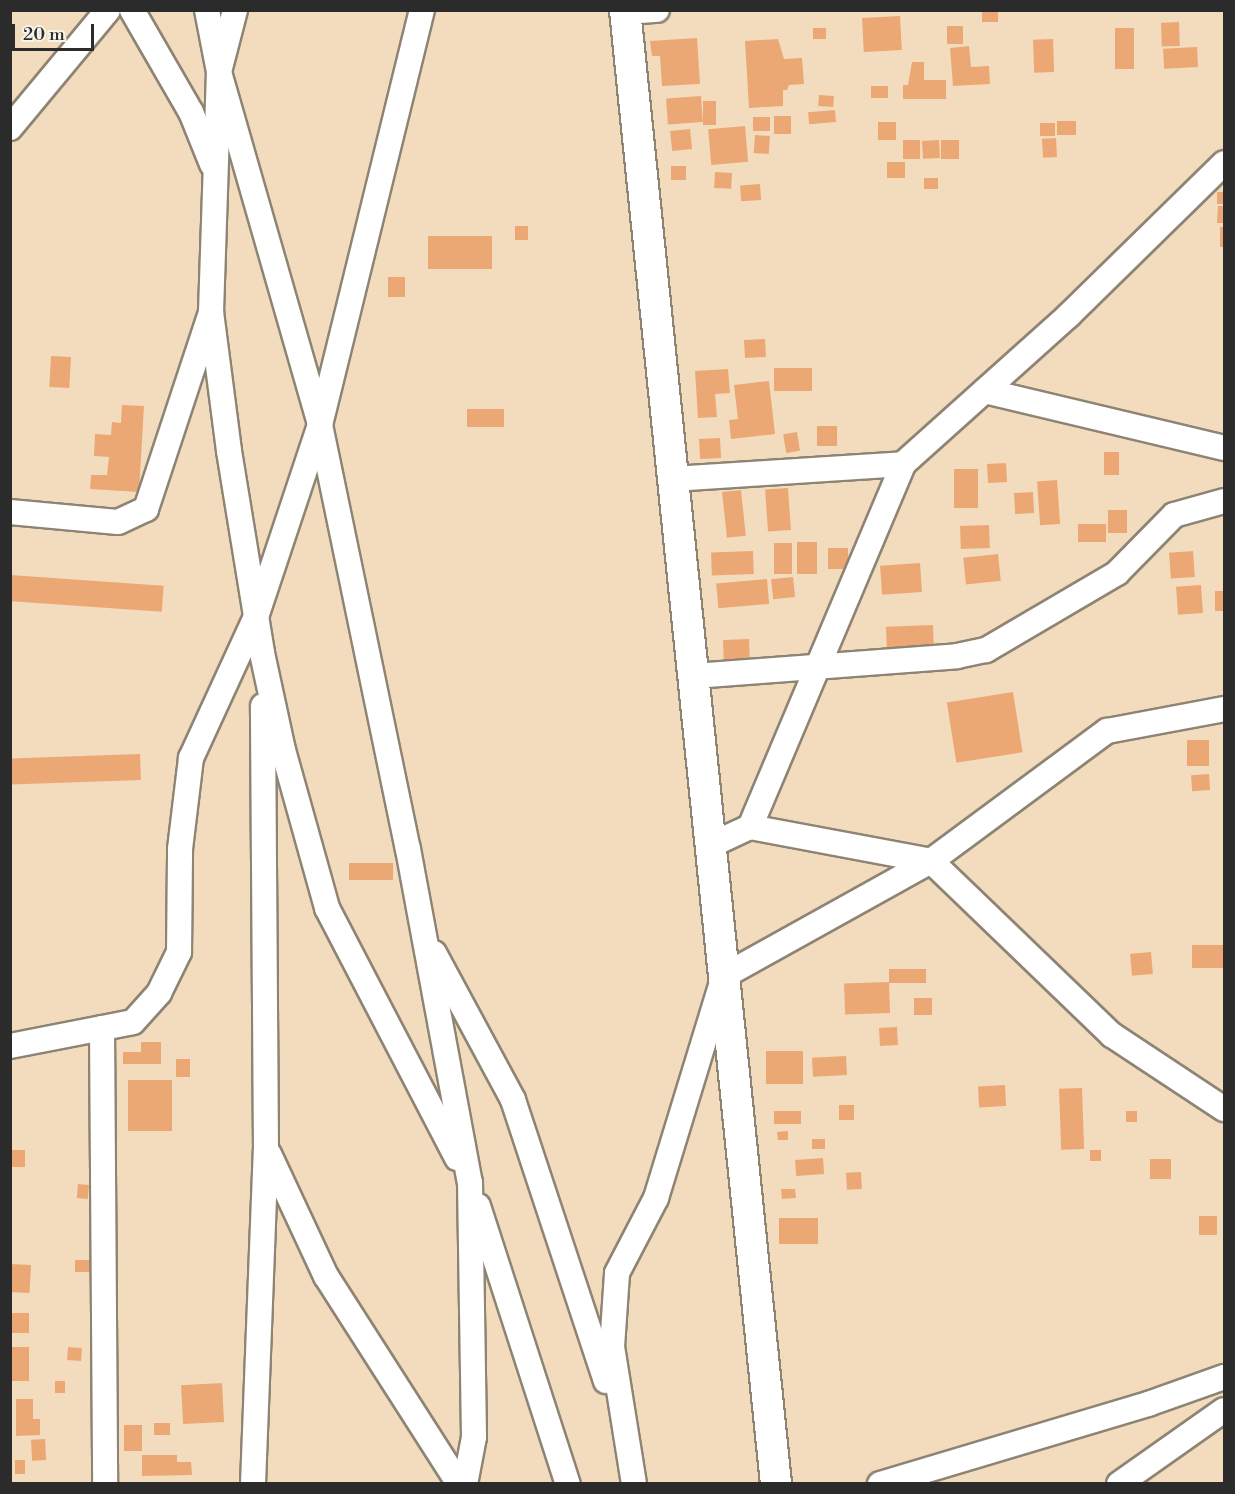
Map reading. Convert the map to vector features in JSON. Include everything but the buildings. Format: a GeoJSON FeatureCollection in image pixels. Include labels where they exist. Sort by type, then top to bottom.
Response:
{"type":"FeatureCollection","features":[{"type":"Feature","properties":{"kind":"street"},"geometry":{"type":"LineString","coordinates":[[10,128],[108,10]]}},
{"type":"Feature","properties":{"kind":"street"},"geometry":{"type":"LineString","coordinates":[[132,10],[191,112],[216,174]]}},
{"type":"Feature","properties":{"kind":"street"},"geometry":{"type":"LineString","coordinates":[[207,10],[219,72],[320,424],[424,933],[470,1182],[568,1484]]}},
{"type":"Feature","properties":{"kind":"street"},"geometry":{"type":"LineString","coordinates":[[235,10],[219,72],[211,312],[229,451],[262,653],[283,750],[327,908],[470,1182],[474,1437],[465,1484]]}},
{"type":"Feature","properties":{"kind":"street"},"geometry":{"type":"LineString","coordinates":[[10,1046],[133,1022],[159,993],[179,952],[180,849],[191,758],[256,617],[320,424],[422,10]]}},
{"type":"Feature","properties":{"kind":"street"},"geometry":{"type":"LineString","coordinates":[[657,10],[626,11],[776,1484]]}},
{"type":"Feature","properties":{"kind":"street"},"geometry":{"type":"LineString","coordinates":[[750,827],[820,667],[903,464],[985,391],[1224,163]]}},
{"type":"Feature","properties":{"kind":"street"},"geometry":{"type":"LineString","coordinates":[[10,512],[118,522],[146,509],[211,312]]}},
{"type":"Feature","properties":{"kind":"street"},"geometry":{"type":"LineString","coordinates":[[985,391],[1224,448]]}},
{"type":"Feature","properties":{"kind":"street"},"geometry":{"type":"LineString","coordinates":[[674,479],[903,464]]}},
{"type":"Feature","properties":{"kind":"street"},"geometry":{"type":"LineString","coordinates":[[694,676],[957,656],[986,650],[1117,573],[1174,515],[1224,501]]}},
{"type":"Feature","properties":{"kind":"street"},"geometry":{"type":"LineString","coordinates":[[253,1484],[266,1149],[262,653]]}},
{"type":"Feature","properties":{"kind":"street"},"geometry":{"type":"LineString","coordinates":[[634,1484],[612,1347],[617,1273],[656,1198],[724,976],[931,861],[1107,731],[1224,709]]}},
{"type":"Feature","properties":{"kind":"street"},"geometry":{"type":"LineString","coordinates":[[711,845],[750,827],[931,861],[1112,1035],[1224,1109]]}},
{"type":"Feature","properties":{"kind":"street"},"geometry":{"type":"LineString","coordinates":[[424,933],[513,1100],[631,1458]]}},
{"type":"Feature","properties":{"kind":"street"},"geometry":{"type":"LineString","coordinates":[[102,1028],[105,1484]]}},
{"type":"Feature","properties":{"kind":"street"},"geometry":{"type":"LineString","coordinates":[[266,1149],[326,1276],[459,1484]]}},
{"type":"Feature","properties":{"kind":"street"},"geometry":{"type":"LineString","coordinates":[[880,1484],[1148,1404],[1224,1377]]}},
{"type":"Feature","properties":{"kind":"street"},"geometry":{"type":"LineString","coordinates":[[1119,1484],[1224,1410]]}}]}
